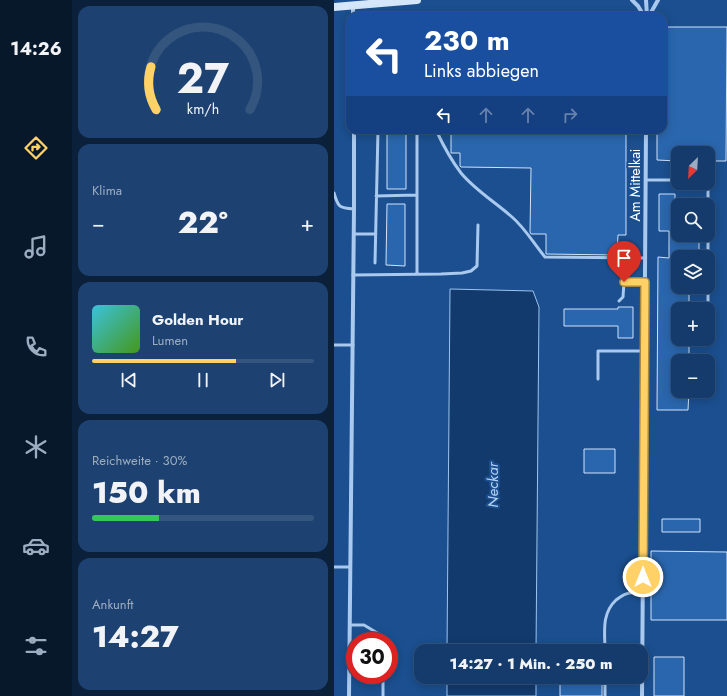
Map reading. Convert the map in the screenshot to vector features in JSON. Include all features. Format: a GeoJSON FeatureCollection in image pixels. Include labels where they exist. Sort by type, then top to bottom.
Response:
{"type":"FeatureCollection","features":[{"type":"Feature","properties":{"kind":"main road"},"geometry":{"type":"LineString","coordinates":[[334,7],[353,3],[417,0]]}},
{"type":"Feature","properties":{"kind":"street"},"geometry":{"type":"LineString","coordinates":[[632,0],[643,12]]}},
{"type":"Feature","properties":{"kind":"street"},"geometry":{"type":"LineString","coordinates":[[646,0],[647,12]]}},
{"type":"Feature","properties":{"kind":"street"},"geometry":{"type":"LineString","coordinates":[[650,12],[658,0]]}},
{"type":"Feature","properties":{"kind":"street"},"geometry":{"type":"LineString","coordinates":[[349,696],[354,134]]}},
{"type":"Feature","properties":{"kind":"street","name":"Am Mittelkai"},"geometry":{"type":"LineString","coordinates":[[642,696],[646,134]]}},
{"type":"Feature","properties":{"kind":"lane"},"geometry":{"type":"LineString","coordinates":[[375,263],[378,134]]}},
{"type":"Feature","properties":{"kind":"lane"},"geometry":{"type":"LineString","coordinates":[[417,134],[417,274]]}},
{"type":"Feature","properties":{"kind":"lane"},"geometry":{"type":"LineString","coordinates":[[438,134],[451,159],[461,174],[512,217],[522,227],[545,258],[645,258]]}},
{"type":"Feature","properties":{"kind":"lane"},"geometry":{"type":"LineString","coordinates":[[646,180],[671,180]]}},
{"type":"Feature","properties":{"kind":"lane"},"geometry":{"type":"LineString","coordinates":[[334,193],[337,204],[341,207],[354,208]]}},
{"type":"Feature","properties":{"kind":"lane"},"geometry":{"type":"LineString","coordinates":[[376,196],[417,195]]}},
{"type":"Feature","properties":{"kind":"lane"},"geometry":{"type":"LineString","coordinates":[[353,275],[441,274],[471,271],[477,266],[478,225]]}},
{"type":"Feature","properties":{"kind":"lane"},"geometry":{"type":"LineString","coordinates":[[354,234],[376,234]]}},
{"type":"Feature","properties":{"kind":"lane"},"geometry":{"type":"LineString","coordinates":[[620,301],[623,297],[624,282],[645,282]]}},
{"type":"Feature","properties":{"kind":"lane"},"geometry":{"type":"LineString","coordinates":[[334,345],[352,345]]}},
{"type":"Feature","properties":{"kind":"lane"},"geometry":{"type":"LineString","coordinates":[[598,379],[598,351],[644,351]]}},
{"type":"Feature","properties":{"kind":"lane"},"geometry":{"type":"LineString","coordinates":[[334,567],[350,567]]}},
{"type":"Feature","properties":{"kind":"lane"},"geometry":{"type":"LineString","coordinates":[[605,644],[605,620],[607,612],[612,604],[628,593],[643,592]]}},
{"type":"Feature","properties":{"kind":"lane"},"geometry":{"type":"LineString","coordinates":[[350,625],[364,625],[376,632]]}},
{"type":"Feature","properties":{"kind":"lane"},"geometry":{"type":"LineString","coordinates":[[383,684],[383,696]]}},
{"type":"Feature","properties":{"kind":"lane"},"geometry":{"type":"LineString","coordinates":[[605,684],[605,696]]}},
{"type":"Feature","properties":{"kind":"water","name":"Neckar"},"geometry":{"type":"Polygon","coordinates":[[[450,289],[533,291],[539,307],[536,644],[447,644],[450,289]]]}},
{"type":"Feature","properties":{"kind":"water"},"geometry":{"type":"Polygon","coordinates":[[[447,684],[536,684],[536,696],[447,696],[447,684]]]}},
{"type":"Feature","properties":{"kind":"building"},"geometry":{"type":"Polygon","coordinates":[[[667,27],[727,27],[726,161],[715,161],[715,146],[671,146],[671,161],[657,160],[657,134],[667,134],[667,27]]]}},
{"type":"Feature","properties":{"kind":"building"},"geometry":{"type":"Polygon","coordinates":[[[387,134],[406,134],[406,189],[387,189],[387,134]]]}},
{"type":"Feature","properties":{"kind":"building"},"geometry":{"type":"Polygon","coordinates":[[[451,134],[626,134],[626,235],[618,235],[617,255],[546,254],[546,234],[531,234],[530,232],[531,168],[461,167],[460,153],[451,153],[451,134]]]}},
{"type":"Feature","properties":{"kind":"building"},"geometry":{"type":"Polygon","coordinates":[[[659,194],[675,194],[675,198],[671,198],[671,242],[699,242],[699,250],[671,250],[671,294],[689,294],[689,302],[671,302],[671,346],[689,346],[689,354],[671,354],[671,398],[689,398],[688,410],[657,410],[658,257],[669,258],[669,231],[659,231],[659,194]]]}},
{"type":"Feature","properties":{"kind":"building"},"geometry":{"type":"Polygon","coordinates":[[[387,204],[405,204],[405,266],[386,265],[387,204]]]}},
{"type":"Feature","properties":{"kind":"building"},"geometry":{"type":"Polygon","coordinates":[[[618,307],[633,307],[633,338],[618,338],[618,326],[564,326],[564,309],[618,309],[618,307]]]}},
{"type":"Feature","properties":{"kind":"building"},"geometry":{"type":"Polygon","coordinates":[[[584,449],[615,449],[615,473],[584,473],[584,449]]]}},
{"type":"Feature","properties":{"kind":"building"},"geometry":{"type":"Polygon","coordinates":[[[662,519],[700,519],[700,532],[662,532],[662,519]]]}},
{"type":"Feature","properties":{"kind":"building"},"geometry":{"type":"Polygon","coordinates":[[[651,551],[727,552],[727,620],[651,620],[651,551]]]}},
{"type":"Feature","properties":{"kind":"building"},"geometry":{"type":"Polygon","coordinates":[[[654,657],[684,657],[684,696],[654,696],[654,657]]]}},
{"type":"Feature","properties":{"kind":"building"},"geometry":{"type":"Polygon","coordinates":[[[560,684],[602,684],[602,696],[560,696],[560,684]]]}},
{"type":"Feature","properties":{"kind":"route"},"geometry":{"type":"LineString","coordinates":[[624,282],[645,282],[643,577]]}}]}
